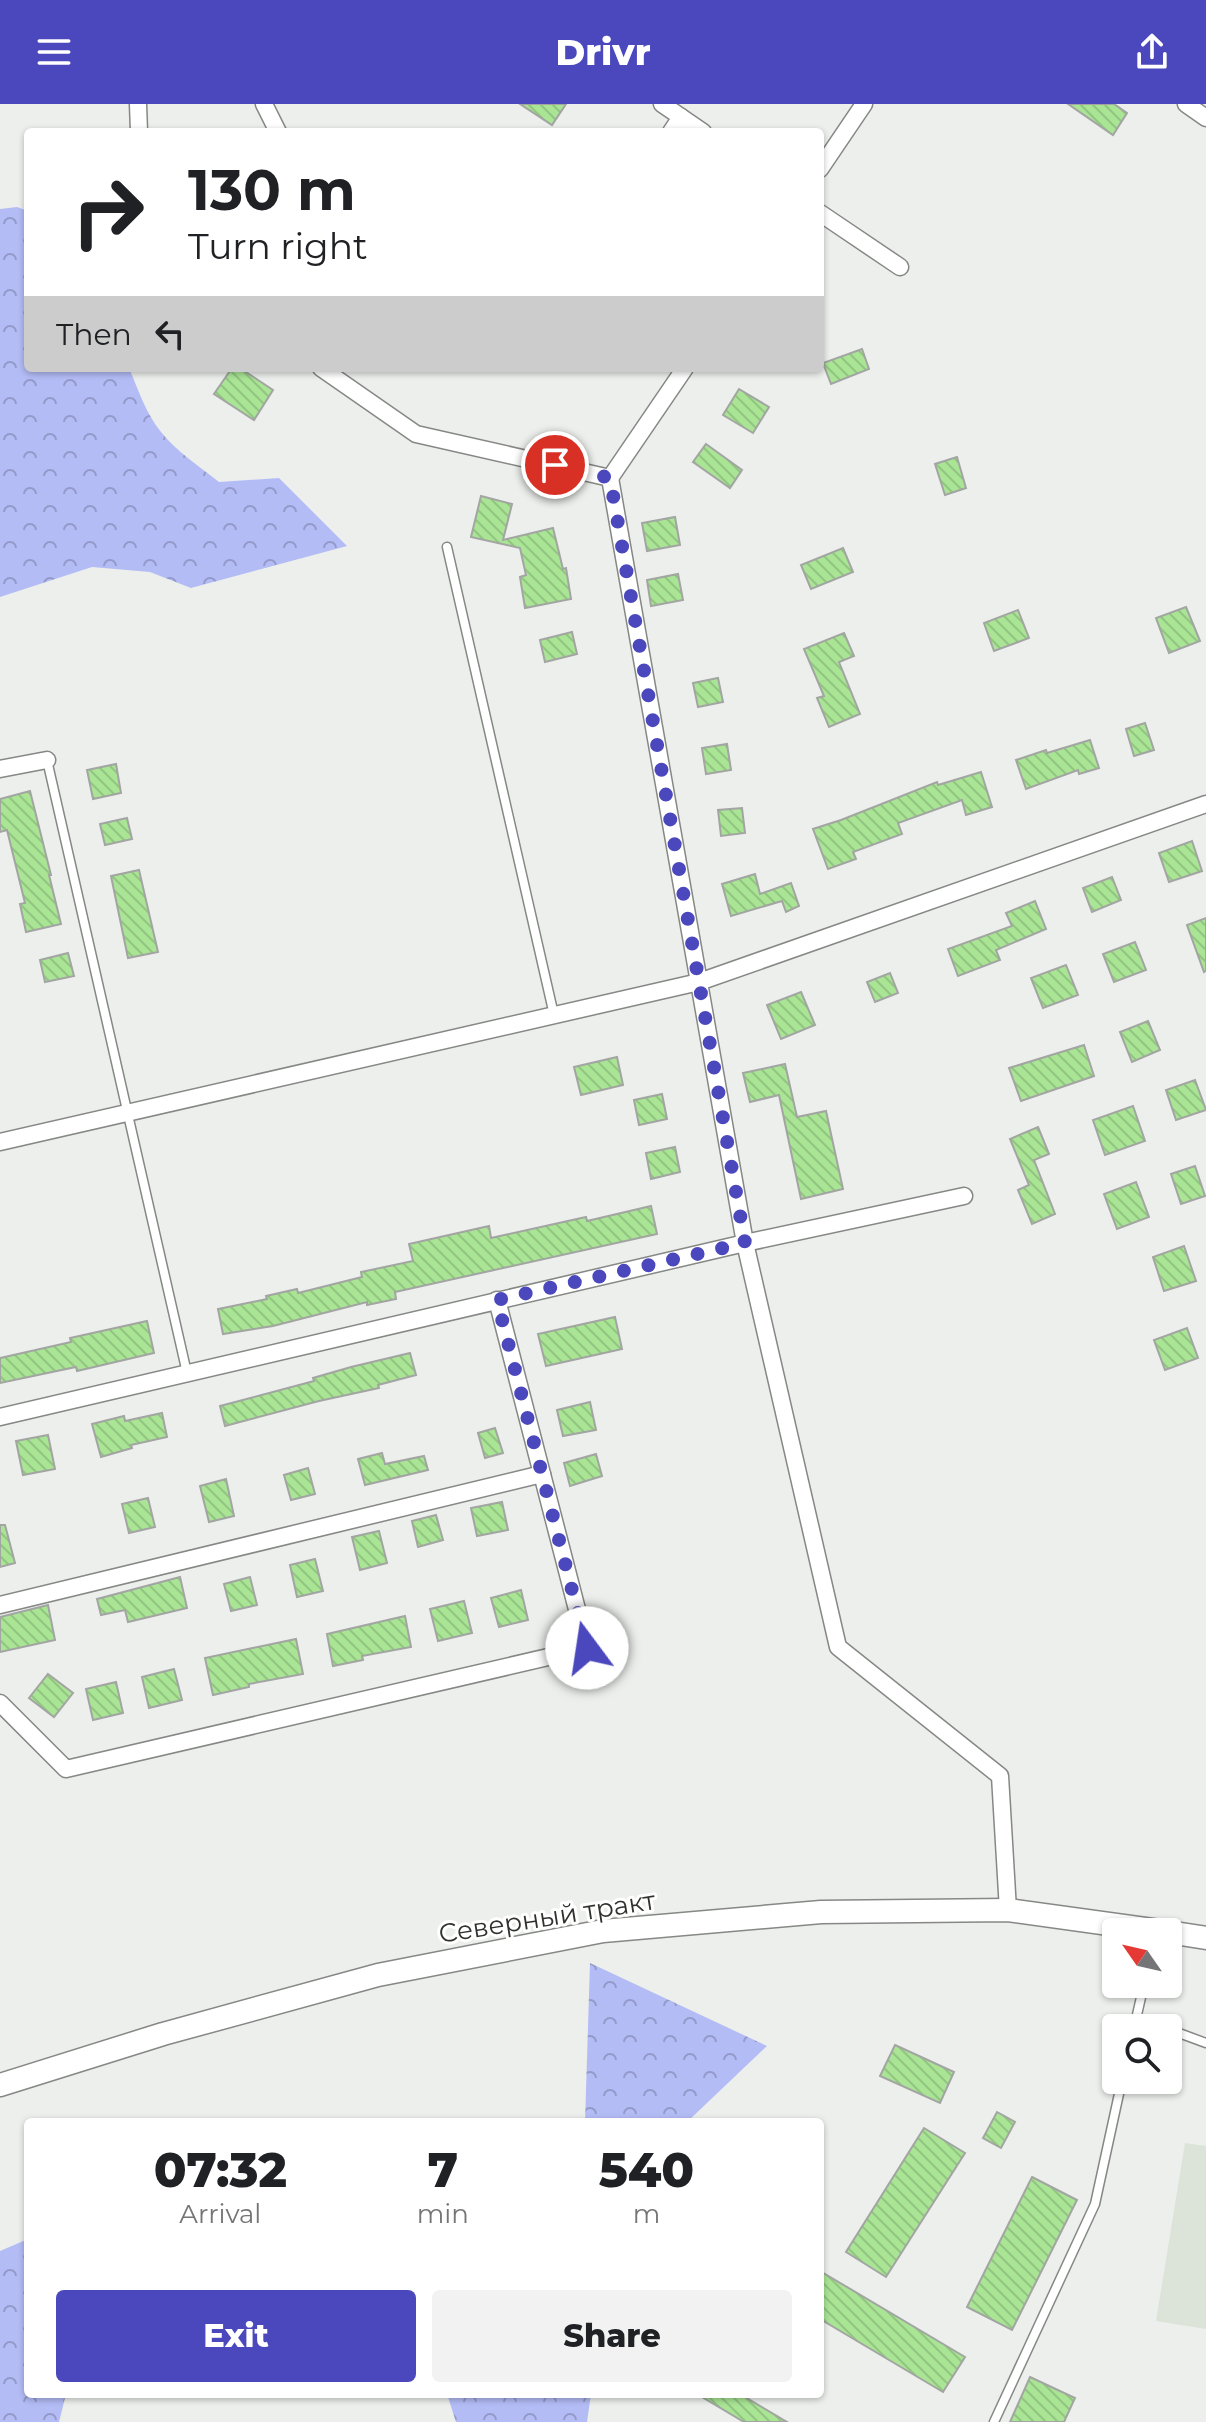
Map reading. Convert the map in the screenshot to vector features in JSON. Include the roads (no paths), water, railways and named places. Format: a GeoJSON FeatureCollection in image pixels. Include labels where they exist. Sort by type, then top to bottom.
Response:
{"type":"FeatureCollection","features":[{"type":"Feature","properties":{"kind":"main road","name":"Северный тракт"},"geometry":{"type":"LineString","coordinates":[[0,2085],[163,2034],[378,1975],[603,1931],[821,1912],[1008,1910],[1102,1924]]}},
{"type":"Feature","properties":{"kind":"main road","name":"Северный тракт"},"geometry":{"type":"LineString","coordinates":[[1182,1935],[1206,1938]]}},
{"type":"Feature","properties":{"kind":"street"},"geometry":{"type":"LineString","coordinates":[[138,104],[139,128]]}},
{"type":"Feature","properties":{"kind":"street"},"geometry":{"type":"LineString","coordinates":[[264,104],[276,128]]}},
{"type":"Feature","properties":{"kind":"street"},"geometry":{"type":"LineString","coordinates":[[662,104],[697,128]]}},
{"type":"Feature","properties":{"kind":"street"},"geometry":{"type":"LineString","coordinates":[[824,163],[864,104]]}},
{"type":"Feature","properties":{"kind":"street"},"geometry":{"type":"LineString","coordinates":[[1186,104],[1206,118]]}},
{"type":"Feature","properties":{"kind":"street"},"geometry":{"type":"LineString","coordinates":[[674,128],[681,117]]}},
{"type":"Feature","properties":{"kind":"street"},"geometry":{"type":"LineString","coordinates":[[824,216],[900,267]]}},
{"type":"Feature","properties":{"kind":"street"},"geometry":{"type":"LineString","coordinates":[[327,372],[416,434],[610,478]]}},
{"type":"Feature","properties":{"kind":"street"},"geometry":{"type":"LineString","coordinates":[[682,372],[610,478],[745,1243],[838,1647],[1000,1776],[1008,1910]]}},
{"type":"Feature","properties":{"kind":"street"},"geometry":{"type":"LineString","coordinates":[[0,769],[47,760]]}},
{"type":"Feature","properties":{"kind":"street"},"geometry":{"type":"LineString","coordinates":[[0,1142],[699,982],[1206,804]]}},
{"type":"Feature","properties":{"kind":"street"},"geometry":{"type":"LineString","coordinates":[[0,1417],[745,1243],[964,1196]]}},
{"type":"Feature","properties":{"kind":"street"},"geometry":{"type":"LineString","coordinates":[[0,1703],[66,1769],[587,1648],[497,1300]]}},
{"type":"Feature","properties":{"kind":"street"},"geometry":{"type":"LineString","coordinates":[[0,1605],[542,1474]]}},
{"type":"Feature","properties":{"kind":"lane"},"geometry":{"type":"LineString","coordinates":[[447,547],[554,1015]]}},
{"type":"Feature","properties":{"kind":"lane"},"geometry":{"type":"LineString","coordinates":[[47,760],[187,1373]]}},
{"type":"Feature","properties":{"kind":"lane"},"geometry":{"type":"LineString","coordinates":[[1182,2035],[1206,2043]]}},
{"type":"Feature","properties":{"kind":"lane"},"geometry":{"type":"LineString","coordinates":[[994,2422],[1095,2204],[1119,2094]]}}]}
